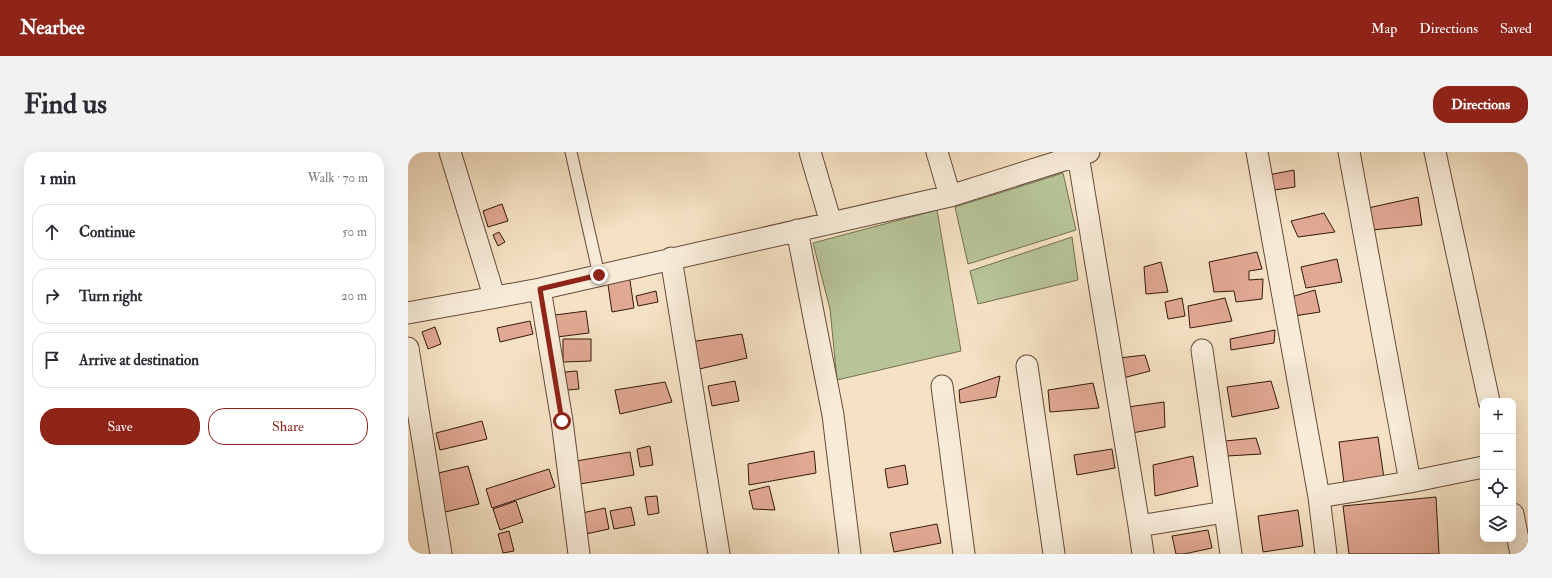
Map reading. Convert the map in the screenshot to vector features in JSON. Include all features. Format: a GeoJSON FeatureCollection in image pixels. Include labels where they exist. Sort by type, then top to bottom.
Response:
{"type":"FeatureCollection","features":[{"type":"Feature","properties":{"kind":"street"},"geometry":{"type":"LineString","coordinates":[[450,152],[494,296]]}},
{"type":"Feature","properties":{"kind":"street"},"geometry":{"type":"LineString","coordinates":[[810,152],[831,223]]}},
{"type":"Feature","properties":{"kind":"street"},"geometry":{"type":"LineString","coordinates":[[937,152],[950,196]]}},
{"type":"Feature","properties":{"kind":"street"},"geometry":{"type":"LineString","coordinates":[[1257,152],[1319,496],[1326,554]]}},
{"type":"Feature","properties":{"kind":"street"},"geometry":{"type":"LineString","coordinates":[[1349,152],[1410,482]]}},
{"type":"Feature","properties":{"kind":"street"},"geometry":{"type":"LineString","coordinates":[[1435,152],[1488,398]]}},
{"type":"Feature","properties":{"kind":"street"},"geometry":{"type":"LineString","coordinates":[[408,313],[494,296],[540,289],[671,258],[950,196],[1083,154],[1143,554]]}},
{"type":"Feature","properties":{"kind":"street"},"geometry":{"type":"LineString","coordinates":[[798,230],[833,415],[850,554]]}},
{"type":"Feature","properties":{"kind":"street"},"geometry":{"type":"LineString","coordinates":[[671,258],[719,554]]}},
{"type":"Feature","properties":{"kind":"street"},"geometry":{"type":"LineString","coordinates":[[540,289],[562,421],[579,554]]}},
{"type":"Feature","properties":{"kind":"street"},"geometry":{"type":"LineString","coordinates":[[408,348],[441,554]]}},
{"type":"Feature","properties":{"kind":"street"},"geometry":{"type":"LineString","coordinates":[[1202,350],[1232,554]]}},
{"type":"Feature","properties":{"kind":"street"},"geometry":{"type":"LineString","coordinates":[[1027,366],[1054,554]]}},
{"type":"Feature","properties":{"kind":"street"},"geometry":{"type":"LineString","coordinates":[[942,386],[964,554]]}},
{"type":"Feature","properties":{"kind":"street"},"geometry":{"type":"LineString","coordinates":[[1319,496],[1410,482],[1480,468]]}},
{"type":"Feature","properties":{"kind":"street"},"geometry":{"type":"LineString","coordinates":[[1139,526],[1225,512]]}},
{"type":"Feature","properties":{"kind":"street"},"geometry":{"type":"LineString","coordinates":[[1516,529],[1521,554]]}},
{"type":"Feature","properties":{"kind":"lane"},"geometry":{"type":"LineString","coordinates":[[571,152],[599,275]]}},
{"type":"Feature","properties":{"kind":"green space"},"geometry":{"type":"Polygon","coordinates":[[[1063,173],[1076,230],[968,264],[955,207],[1063,173]]]}},
{"type":"Feature","properties":{"kind":"green space"},"geometry":{"type":"Polygon","coordinates":[[[937,210],[961,351],[837,380],[830,309],[813,243],[937,210]]]}},
{"type":"Feature","properties":{"kind":"green space"},"geometry":{"type":"Polygon","coordinates":[[[1072,237],[1078,280],[978,304],[970,271],[1072,237]]]}},
{"type":"Feature","properties":{"kind":"building"},"geometry":{"type":"Polygon","coordinates":[[[1294,170],[1295,187],[1268,191],[1268,175],[1294,170]]]}},
{"type":"Feature","properties":{"kind":"building"},"geometry":{"type":"Polygon","coordinates":[[[1418,197],[1422,225],[1372,230],[1368,208],[1418,197]]]}},
{"type":"Feature","properties":{"kind":"building"},"geometry":{"type":"Polygon","coordinates":[[[502,204],[508,221],[488,227],[483,211],[502,204]]]}},
{"type":"Feature","properties":{"kind":"building"},"geometry":{"type":"Polygon","coordinates":[[[1324,213],[1335,232],[1298,237],[1291,221],[1324,213]]]}},
{"type":"Feature","properties":{"kind":"building"},"geometry":{"type":"Polygon","coordinates":[[[499,232],[505,242],[498,246],[493,235],[499,232]]]}},
{"type":"Feature","properties":{"kind":"building"},"geometry":{"type":"Polygon","coordinates":[[[1257,252],[1262,269],[1249,271],[1249,280],[1263,279],[1262,299],[1236,302],[1234,291],[1214,292],[1209,262],[1257,252]]]}},
{"type":"Feature","properties":{"kind":"building"},"geometry":{"type":"Polygon","coordinates":[[[1337,259],[1342,282],[1306,288],[1301,267],[1337,259]]]}},
{"type":"Feature","properties":{"kind":"building"},"geometry":{"type":"Polygon","coordinates":[[[1161,262],[1168,292],[1146,294],[1144,267],[1161,262]]]}},
{"type":"Feature","properties":{"kind":"building"},"geometry":{"type":"Polygon","coordinates":[[[629,274],[634,308],[612,312],[607,278],[629,274]]]}},
{"type":"Feature","properties":{"kind":"building"},"geometry":{"type":"Polygon","coordinates":[[[1315,290],[1320,312],[1294,316],[1291,297],[1315,290]]]}},
{"type":"Feature","properties":{"kind":"building"},"geometry":{"type":"Polygon","coordinates":[[[656,291],[658,302],[638,306],[636,296],[656,291]]]}},
{"type":"Feature","properties":{"kind":"building"},"geometry":{"type":"Polygon","coordinates":[[[1182,298],[1185,316],[1168,319],[1165,302],[1182,298]]]}},
{"type":"Feature","properties":{"kind":"building"},"geometry":{"type":"Polygon","coordinates":[[[1225,298],[1232,321],[1190,328],[1188,306],[1225,298]]]}},
{"type":"Feature","properties":{"kind":"building"},"geometry":{"type":"Polygon","coordinates":[[[586,311],[589,333],[557,337],[555,315],[586,311]]]}},
{"type":"Feature","properties":{"kind":"building"},"geometry":{"type":"Polygon","coordinates":[[[530,321],[533,334],[500,342],[497,328],[530,321]]]}},
{"type":"Feature","properties":{"kind":"building"},"geometry":{"type":"Polygon","coordinates":[[[435,327],[441,344],[428,349],[422,332],[435,327]]]}},
{"type":"Feature","properties":{"kind":"building"},"geometry":{"type":"Polygon","coordinates":[[[1275,330],[1274,343],[1231,350],[1230,339],[1275,330]]]}},
{"type":"Feature","properties":{"kind":"building"},"geometry":{"type":"Polygon","coordinates":[[[742,334],[747,358],[695,370],[690,342],[742,334]]]}},
{"type":"Feature","properties":{"kind":"building"},"geometry":{"type":"Polygon","coordinates":[[[563,339],[591,339],[591,361],[563,362],[563,339]]]}},
{"type":"Feature","properties":{"kind":"building"},"geometry":{"type":"Polygon","coordinates":[[[1145,355],[1150,371],[1123,378],[1119,358],[1145,355]]]}},
{"type":"Feature","properties":{"kind":"building"},"geometry":{"type":"Polygon","coordinates":[[[577,371],[579,389],[567,390],[565,372],[577,371]]]}},
{"type":"Feature","properties":{"kind":"building"},"geometry":{"type":"Polygon","coordinates":[[[1000,376],[996,397],[960,403],[959,390],[1000,376]]]}},
{"type":"Feature","properties":{"kind":"building"},"geometry":{"type":"Polygon","coordinates":[[[735,381],[739,401],[712,406],[708,386],[735,381]]]}},
{"type":"Feature","properties":{"kind":"building"},"geometry":{"type":"Polygon","coordinates":[[[1271,381],[1279,408],[1232,417],[1227,387],[1271,381]]]}},
{"type":"Feature","properties":{"kind":"building"},"geometry":{"type":"Polygon","coordinates":[[[665,382],[672,402],[620,414],[615,390],[665,382]]]}},
{"type":"Feature","properties":{"kind":"building"},"geometry":{"type":"Polygon","coordinates":[[[1093,383],[1099,408],[1050,412],[1048,390],[1093,383]]]}},
{"type":"Feature","properties":{"kind":"building"},"geometry":{"type":"Polygon","coordinates":[[[1164,402],[1165,427],[1132,433],[1128,407],[1164,402]]]}},
{"type":"Feature","properties":{"kind":"building"},"geometry":{"type":"Polygon","coordinates":[[[482,421],[487,439],[440,450],[436,433],[482,421]]]}},
{"type":"Feature","properties":{"kind":"building"},"geometry":{"type":"Polygon","coordinates":[[[1378,437],[1384,478],[1344,483],[1339,442],[1378,437]]]}},
{"type":"Feature","properties":{"kind":"building"},"geometry":{"type":"Polygon","coordinates":[[[1256,438],[1261,454],[1227,456],[1225,441],[1256,438]]]}},
{"type":"Feature","properties":{"kind":"building"},"geometry":{"type":"Polygon","coordinates":[[[650,446],[653,465],[640,467],[637,449],[650,446]]]}},
{"type":"Feature","properties":{"kind":"building"},"geometry":{"type":"Polygon","coordinates":[[[1112,449],[1115,468],[1077,475],[1074,455],[1112,449]]]}},
{"type":"Feature","properties":{"kind":"building"},"geometry":{"type":"Polygon","coordinates":[[[814,451],[816,473],[749,485],[748,464],[814,451]]]}},
{"type":"Feature","properties":{"kind":"building"},"geometry":{"type":"Polygon","coordinates":[[[630,452],[634,475],[580,484],[576,461],[630,452]]]}},
{"type":"Feature","properties":{"kind":"building"},"geometry":{"type":"Polygon","coordinates":[[[1193,456],[1198,486],[1155,496],[1153,465],[1193,456]]]}},
{"type":"Feature","properties":{"kind":"building"},"geometry":{"type":"Polygon","coordinates":[[[905,465],[908,484],[888,488],[885,469],[905,465]]]}},
{"type":"Feature","properties":{"kind":"building"},"geometry":{"type":"Polygon","coordinates":[[[468,466],[479,504],[441,513],[434,474],[468,466]]]}},
{"type":"Feature","properties":{"kind":"building"},"geometry":{"type":"Polygon","coordinates":[[[549,469],[555,487],[492,508],[486,489],[549,469]]]}},
{"type":"Feature","properties":{"kind":"building"},"geometry":{"type":"Polygon","coordinates":[[[769,486],[775,510],[753,509],[749,491],[769,486]]]}},
{"type":"Feature","properties":{"kind":"building"},"geometry":{"type":"Polygon","coordinates":[[[657,496],[659,513],[648,515],[645,497],[657,496]]]}},
{"type":"Feature","properties":{"kind":"building"},"geometry":{"type":"Polygon","coordinates":[[[1436,497],[1439,554],[1349,554],[1343,506],[1436,497]]]}},
{"type":"Feature","properties":{"kind":"building"},"geometry":{"type":"Polygon","coordinates":[[[516,501],[523,522],[500,530],[493,509],[516,501]]]}},
{"type":"Feature","properties":{"kind":"building"},"geometry":{"type":"Polygon","coordinates":[[[631,507],[635,525],[614,529],[610,511],[631,507]]]}},
{"type":"Feature","properties":{"kind":"building"},"geometry":{"type":"Polygon","coordinates":[[[605,508],[609,529],[586,534],[582,513],[605,508]]]}},
{"type":"Feature","properties":{"kind":"building"},"geometry":{"type":"Polygon","coordinates":[[[1298,510],[1303,546],[1263,552],[1258,516],[1298,510]]]}},
{"type":"Feature","properties":{"kind":"building"},"geometry":{"type":"Polygon","coordinates":[[[937,524],[941,543],[894,552],[890,533],[937,524]]]}},
{"type":"Feature","properties":{"kind":"building"},"geometry":{"type":"Polygon","coordinates":[[[1208,530],[1212,548],[1184,554],[1176,554],[1172,536],[1208,530]]]}},
{"type":"Feature","properties":{"kind":"building"},"geometry":{"type":"Polygon","coordinates":[[[509,531],[514,551],[503,553],[498,534],[509,531]]]}},
{"type":"Feature","properties":{"kind":"route"},"geometry":{"type":"LineString","coordinates":[[562,421],[540,289],[599,275]]}}]}
